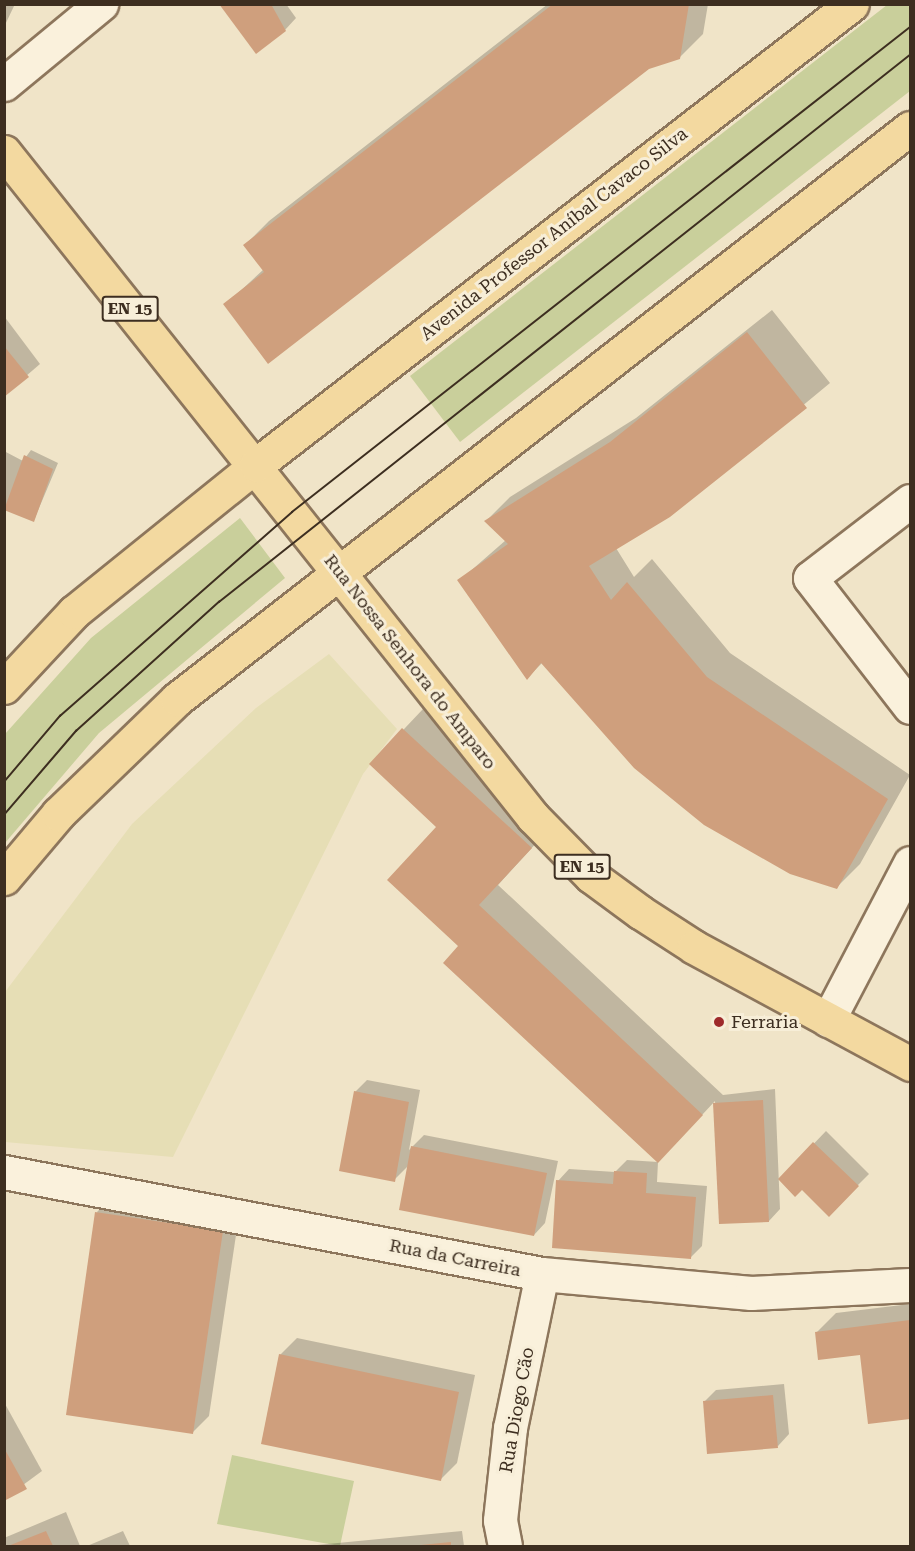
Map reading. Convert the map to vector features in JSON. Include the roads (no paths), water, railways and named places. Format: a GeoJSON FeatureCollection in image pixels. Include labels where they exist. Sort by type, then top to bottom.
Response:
{"type":"FeatureCollection","features":[{"type":"Feature","properties":{"kind":"main road","name":"Avenida Professor Aníbal Cavaco Silva"},"geometry":{"type":"LineString","coordinates":[[4,687],[74,612],[256,465],[852,4]]}},
{"type":"Feature","properties":{"kind":"main road"},"geometry":{"type":"LineString","coordinates":[[4,878],[124,746],[338,570],[910,128]]}},
{"type":"Feature","properties":{"kind":"main road","name":"Rua Nossa Senhora do Amparo"},"geometry":{"type":"LineString","coordinates":[[4,152],[256,465],[533,817],[591,876],[694,947],[910,1064]]}},
{"type":"Feature","properties":{"kind":"street"},"geometry":{"type":"LineString","coordinates":[[4,84],[101,4]]}},
{"type":"Feature","properties":{"kind":"street"},"geometry":{"type":"LineString","coordinates":[[910,501],[810,578],[910,707]]}},
{"type":"Feature","properties":{"kind":"street"},"geometry":{"type":"LineString","coordinates":[[828,1020],[910,863]]}},
{"type":"Feature","properties":{"kind":"street","name":"Rua da Carreira"},"geometry":{"type":"LineString","coordinates":[[4,1172],[542,1274],[752,1293],[910,1285]]}},
{"type":"Feature","properties":{"kind":"street","name":"Rua Diogo Cão"},"geometry":{"type":"LineString","coordinates":[[506,1546],[500,1520],[510,1428],[542,1274]]}},
{"type":"Feature","properties":{"kind":"tram line"},"geometry":{"type":"LineString","coordinates":[[4,782],[60,716],[292,512],[910,27]]}},
{"type":"Feature","properties":{"kind":"tram line"},"geometry":{"type":"LineString","coordinates":[[4,815],[76,731],[219,602],[910,55]]}},
{"type":"Feature","properties":{"kind":"place","name":"Ferraria"},"geometry":{"type":"Point","coordinates":[719,1022]}}]}
